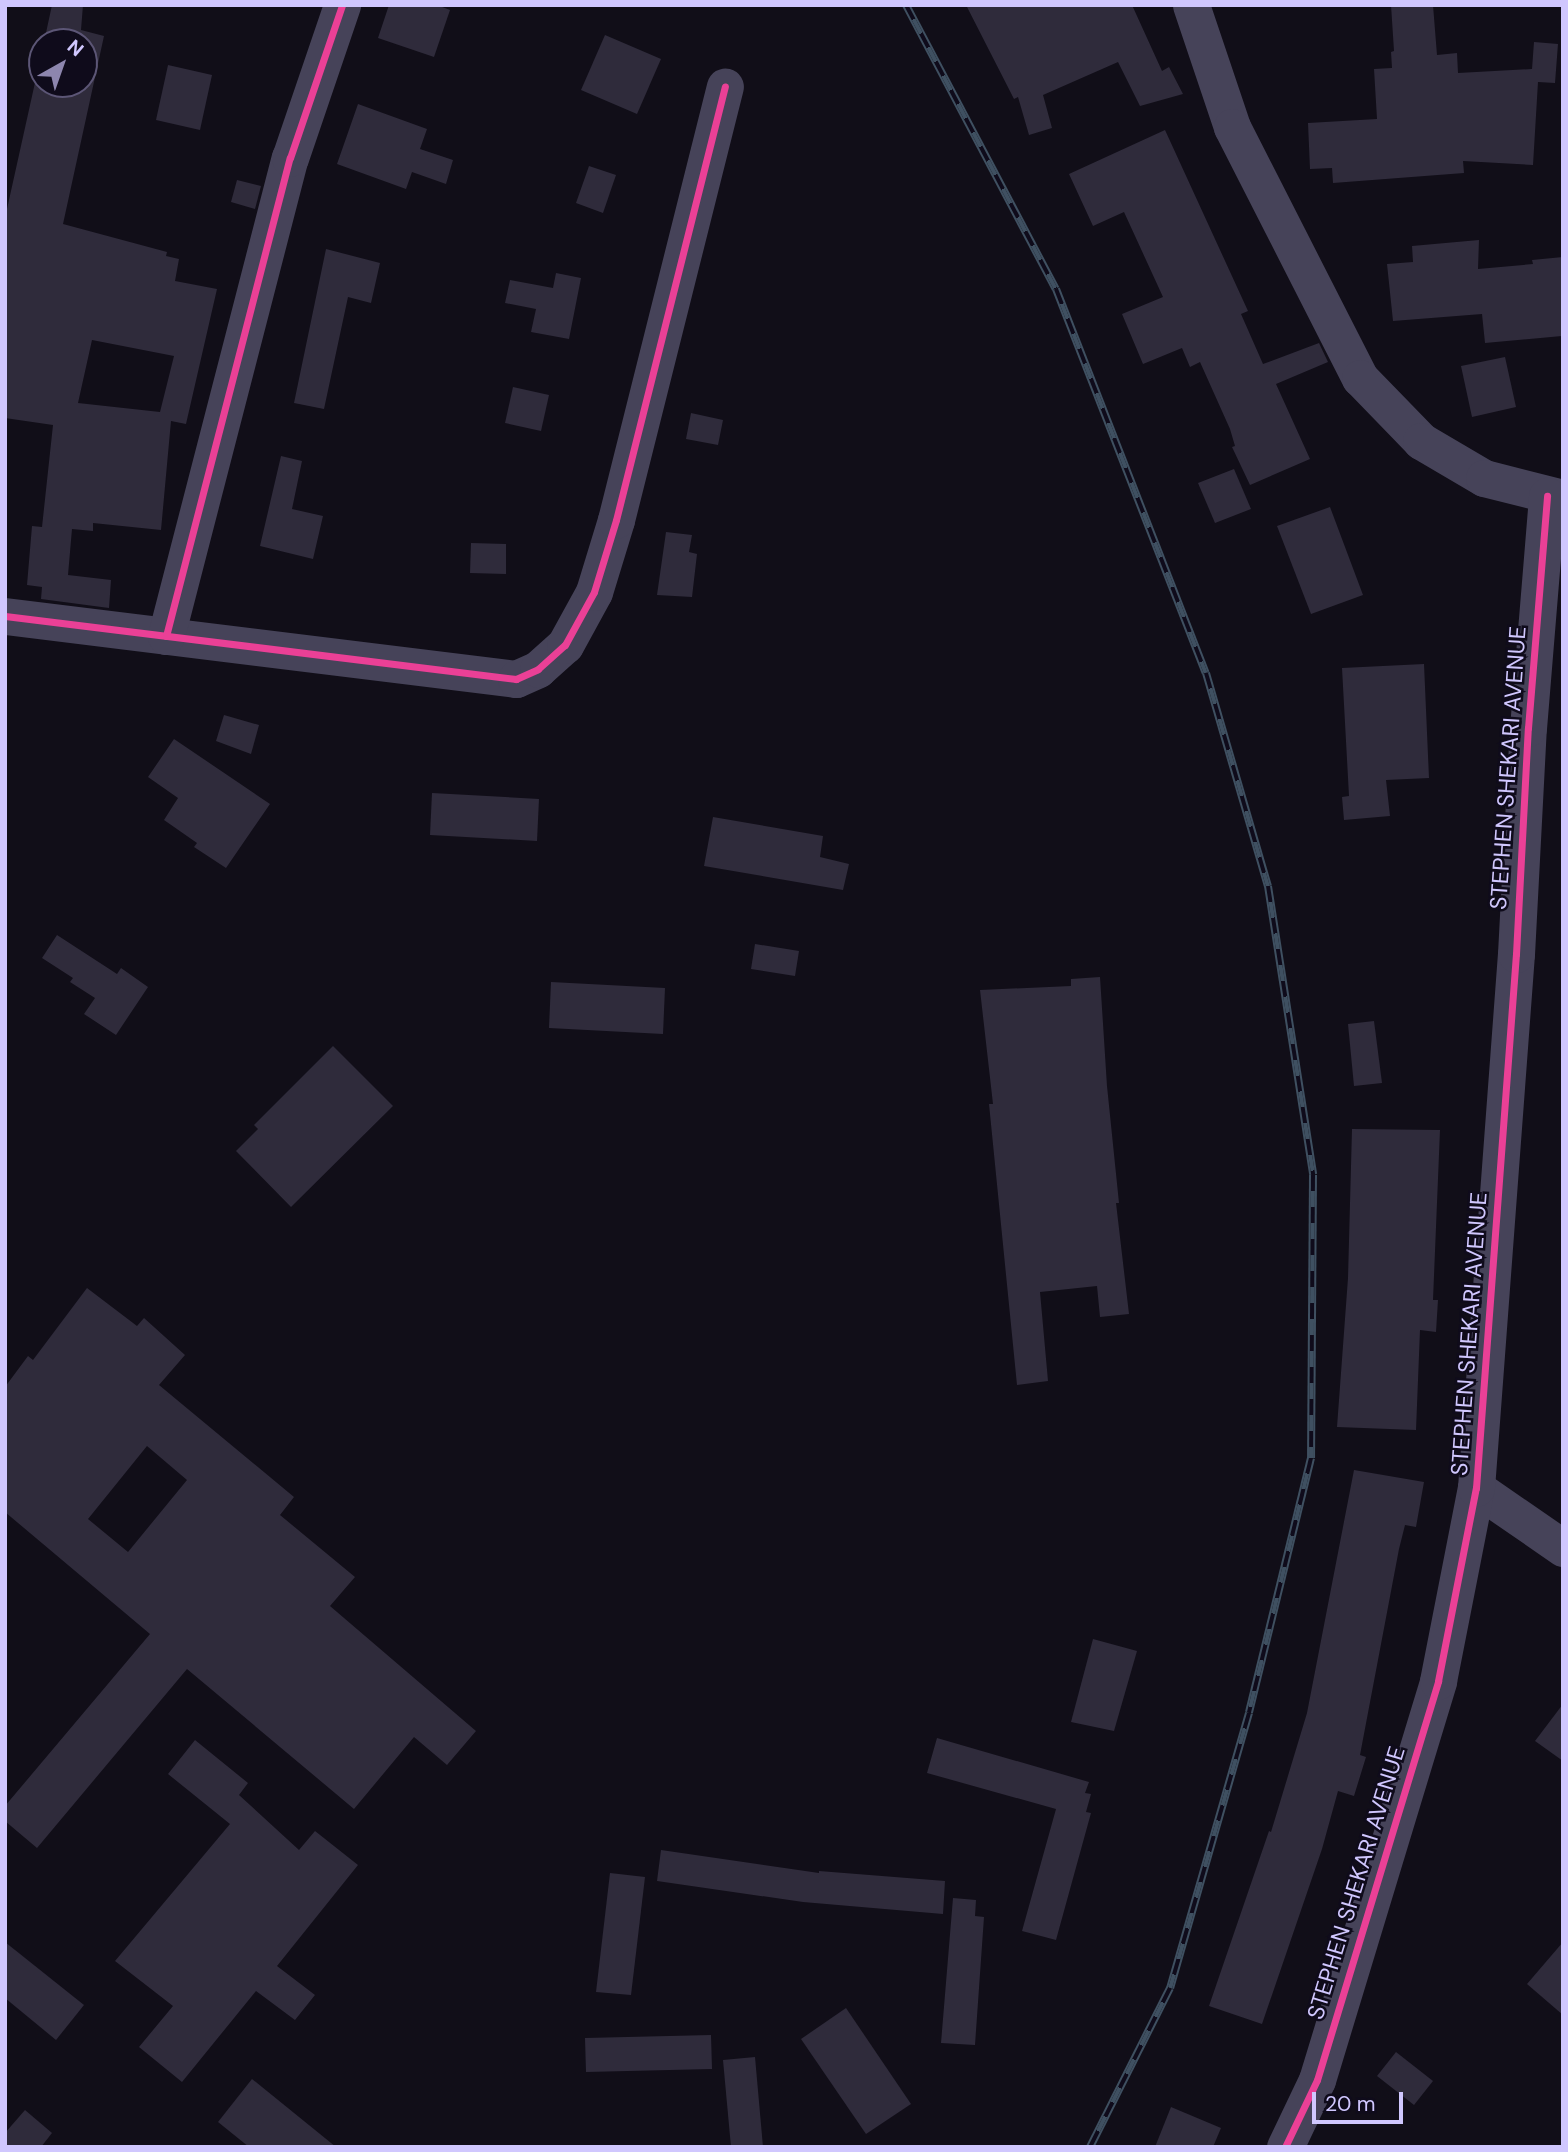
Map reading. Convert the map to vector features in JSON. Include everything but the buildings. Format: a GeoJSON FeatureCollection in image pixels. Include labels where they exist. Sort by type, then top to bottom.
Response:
{"type":"FeatureCollection","features":[{"type":"Feature","properties":{"kind":"street"},"geometry":{"type":"LineString","coordinates":[[166,636],[290,158],[342,5]]}},
{"type":"Feature","properties":{"kind":"street"},"geometry":{"type":"LineString","coordinates":[[1191,5],[1232,127],[1360,378],[1421,441],[1485,478],[1555,497]]}},
{"type":"Feature","properties":{"kind":"street"},"geometry":{"type":"LineString","coordinates":[[5,616],[516,679],[538,669],[565,645],[594,592],[616,520],[725,87]]}},
{"type":"Feature","properties":{"kind":"street","name":"STEPHEN SHEKARI AVENUE"},"geometry":{"type":"LineString","coordinates":[[1285,2147],[1317,2080],[1438,1681],[1476,1488],[1515,967],[1528,728],[1555,497]]}},
{"type":"Feature","properties":{"kind":"street"},"geometry":{"type":"LineString","coordinates":[[1476,1488],[1563,1548]]}},
{"type":"Feature","properties":{"kind":"railway"},"geometry":{"type":"LineString","coordinates":[[906,5],[1056,289],[1206,673],[1268,886],[1313,1175],[1311,1458],[1249,1713],[1170,1988],[1090,2147]]}},
{"type":"Feature","properties":{"kind":"cycle path"},"geometry":{"type":"LineString","coordinates":[[166,636],[290,158],[342,5]]}},
{"type":"Feature","properties":{"kind":"cycle path"},"geometry":{"type":"LineString","coordinates":[[5,616],[516,679],[538,669],[565,645],[594,592],[616,520],[725,87]]}},
{"type":"Feature","properties":{"kind":"cycle path"},"geometry":{"type":"LineString","coordinates":[[1285,2147],[1317,2080],[1438,1681],[1476,1488],[1516,954],[1528,728],[1547,496]]}}]}
